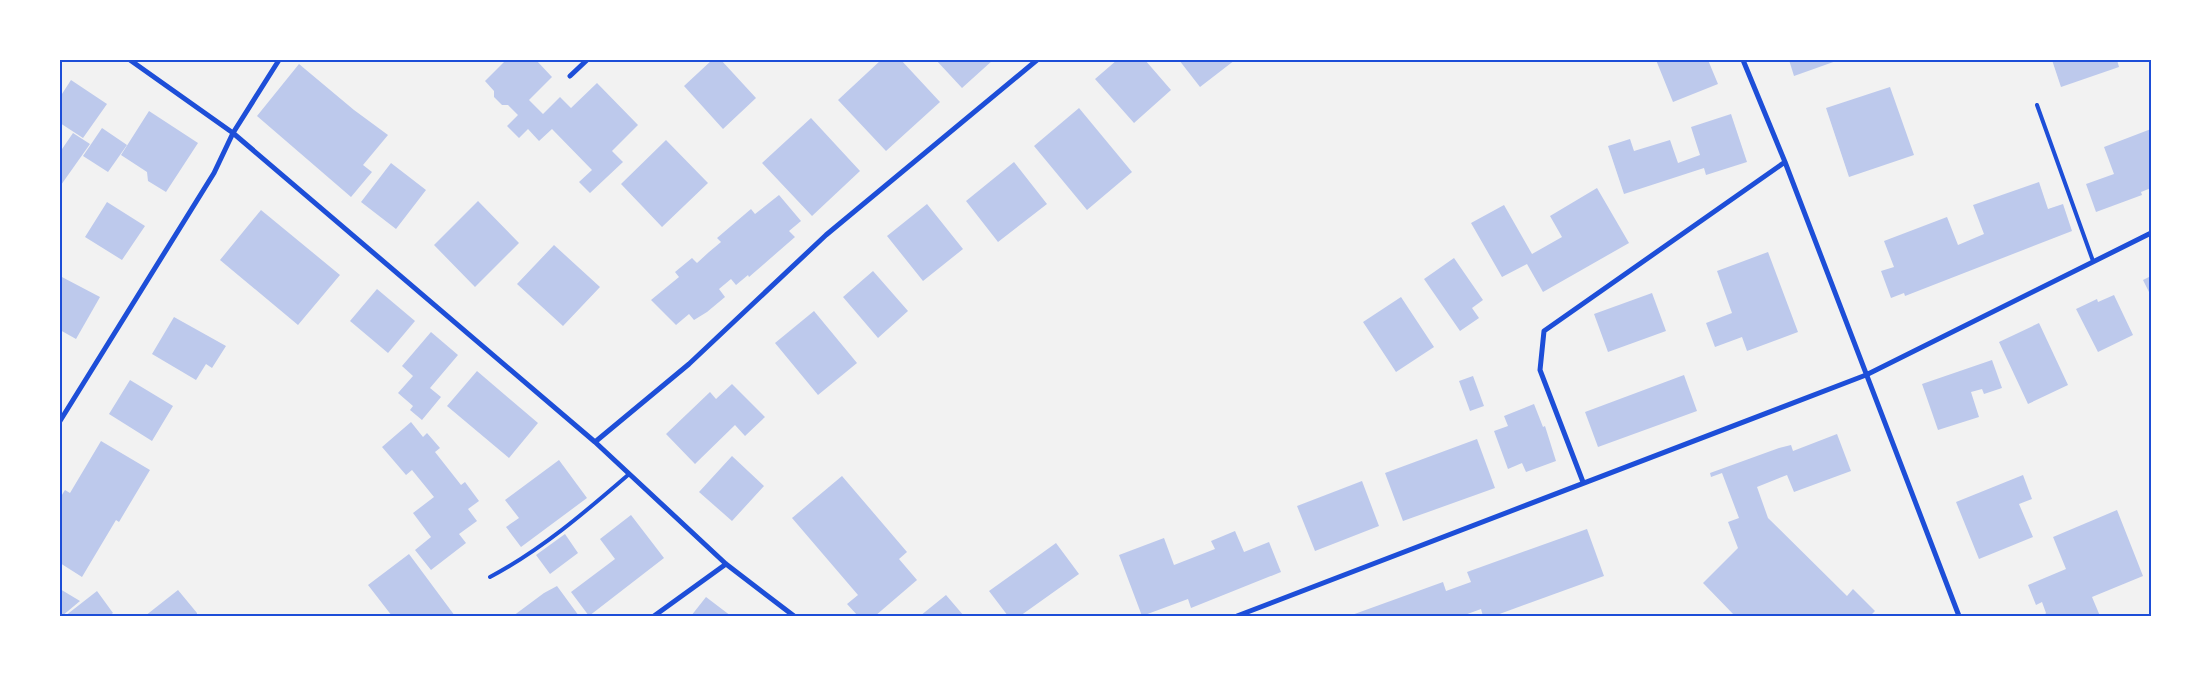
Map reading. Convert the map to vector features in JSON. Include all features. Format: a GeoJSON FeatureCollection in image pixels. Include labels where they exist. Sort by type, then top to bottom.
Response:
{"type":"FeatureCollection","features":[{"type":"Feature","properties":{"kind":"street"},"geometry":{"type":"LineString","coordinates":[[130,60],[233,133],[595,442],[628,475],[726,564],[794,616]]}},
{"type":"Feature","properties":{"kind":"street"},"geometry":{"type":"LineString","coordinates":[[60,421],[214,174],[233,133],[279,60]]}},
{"type":"Feature","properties":{"kind":"street"},"geometry":{"type":"LineString","coordinates":[[570,76],[587,60]]}},
{"type":"Feature","properties":{"kind":"street"},"geometry":{"type":"LineString","coordinates":[[595,442],[689,364],[826,235],[1038,60]]}},
{"type":"Feature","properties":{"kind":"street"},"geometry":{"type":"LineString","coordinates":[[1743,60],[1785,162],[1959,616]]}},
{"type":"Feature","properties":{"kind":"street"},"geometry":{"type":"LineString","coordinates":[[1583,482],[1540,370],[1544,331],[1785,162]]}},
{"type":"Feature","properties":{"kind":"street"},"geometry":{"type":"LineString","coordinates":[[1237,616],[1866,375],[2151,233]]}},
{"type":"Feature","properties":{"kind":"street"},"geometry":{"type":"LineString","coordinates":[[654,616],[726,564]]}},
{"type":"Feature","properties":{"kind":"lane"},"geometry":{"type":"LineString","coordinates":[[2037,105],[2093,261]]}},
{"type":"Feature","properties":{"kind":"lane"},"geometry":{"type":"LineString","coordinates":[[490,577],[515,564],[562,531],[628,475]]}},
{"type":"Feature","properties":{"kind":"building"},"geometry":{"type":"Polygon","coordinates":[[[506,60],[536,60],[552,77],[529,100],[543,114],[560,97],[571,108],[597,83],[638,125],[612,151],[623,162],[590,193],[579,182],[592,170],[552,129],[539,141],[528,129],[519,138],[507,126],[518,115],[508,105],[502,105],[494,97],[494,91],[485,81],[506,60]]]}},
{"type":"Feature","properties":{"kind":"building"},"geometry":{"type":"Polygon","coordinates":[[[712,60],[721,60],[756,98],[723,129],[684,86],[712,60]]]}},
{"type":"Feature","properties":{"kind":"building"},"geometry":{"type":"Polygon","coordinates":[[[881,60],[901,60],[940,102],[886,151],[838,100],[881,60]]]}},
{"type":"Feature","properties":{"kind":"building"},"geometry":{"type":"Polygon","coordinates":[[[936,60],[993,60],[962,88],[936,60]]]}},
{"type":"Feature","properties":{"kind":"building"},"geometry":{"type":"Polygon","coordinates":[[[1117,60],[1145,60],[1171,90],[1134,123],[1095,79],[1117,60]]]}},
{"type":"Feature","properties":{"kind":"building"},"geometry":{"type":"Polygon","coordinates":[[[1179,60],[1235,60],[1200,87],[1179,60]]]}},
{"type":"Feature","properties":{"kind":"building"},"geometry":{"type":"Polygon","coordinates":[[[1656,60],[1708,60],[1718,84],[1673,102],[1656,60]]]}},
{"type":"Feature","properties":{"kind":"building"},"geometry":{"type":"Polygon","coordinates":[[[1789,60],[1839,60],[1794,76],[1789,60]]]}},
{"type":"Feature","properties":{"kind":"building"},"geometry":{"type":"Polygon","coordinates":[[[2052,60],[2117,60],[2119,67],[2061,87],[2052,60]]]}},
{"type":"Feature","properties":{"kind":"building"},"geometry":{"type":"Polygon","coordinates":[[[299,64],[354,110],[388,135],[363,165],[372,172],[351,197],[257,116],[299,64]]]}},
{"type":"Feature","properties":{"kind":"building"},"geometry":{"type":"Polygon","coordinates":[[[71,80],[107,104],[83,138],[60,123],[60,97],[71,80]]]}},
{"type":"Feature","properties":{"kind":"building"},"geometry":{"type":"Polygon","coordinates":[[[1890,87],[1914,155],[1849,177],[1826,108],[1890,87]]]}},
{"type":"Feature","properties":{"kind":"building"},"geometry":{"type":"Polygon","coordinates":[[[1079,108],[1132,172],[1087,210],[1034,146],[1079,108]]]}},
{"type":"Feature","properties":{"kind":"building"},"geometry":{"type":"Polygon","coordinates":[[[149,111],[198,143],[166,192],[148,181],[147,172],[121,155],[149,111]]]}},
{"type":"Feature","properties":{"kind":"building"},"geometry":{"type":"Polygon","coordinates":[[[1731,114],[1747,162],[1706,175],[1704,168],[1624,194],[1608,146],[1630,139],[1634,151],[1670,140],[1678,163],[1700,155],[1691,127],[1731,114]]]}},
{"type":"Feature","properties":{"kind":"building"},"geometry":{"type":"Polygon","coordinates":[[[811,118],[860,171],[812,216],[762,163],[811,118]]]}},
{"type":"Feature","properties":{"kind":"building"},"geometry":{"type":"Polygon","coordinates":[[[102,128],[127,145],[108,172],[83,156],[102,128]]]}},
{"type":"Feature","properties":{"kind":"building"},"geometry":{"type":"Polygon","coordinates":[[[2151,129],[2151,188],[2141,192],[2142,195],[2096,212],[2086,184],[2114,174],[2104,147],[2151,129]]]}},
{"type":"Feature","properties":{"kind":"building"},"geometry":{"type":"Polygon","coordinates":[[[73,133],[90,144],[61,185],[60,152],[73,133]]]}},
{"type":"Feature","properties":{"kind":"building"},"geometry":{"type":"Polygon","coordinates":[[[666,140],[708,183],[662,227],[621,184],[666,140]]]}},
{"type":"Feature","properties":{"kind":"building"},"geometry":{"type":"Polygon","coordinates":[[[1014,162],[1047,204],[998,242],[966,201],[1014,162]]]}},
{"type":"Feature","properties":{"kind":"building"},"geometry":{"type":"Polygon","coordinates":[[[391,163],[426,190],[396,229],[361,202],[391,163]]]}},
{"type":"Feature","properties":{"kind":"building"},"geometry":{"type":"Polygon","coordinates":[[[2039,182],[2048,209],[2063,204],[2072,231],[1905,296],[1904,293],[1891,298],[1881,271],[1894,267],[1884,241],[1947,217],[1958,245],[1984,234],[1973,205],[2039,182]]]}},
{"type":"Feature","properties":{"kind":"building"},"geometry":{"type":"Polygon","coordinates":[[[1597,188],[1629,243],[1543,292],[1527,264],[1502,277],[1471,223],[1504,205],[1532,254],[1562,237],[1550,216],[1597,188]]]}},
{"type":"Feature","properties":{"kind":"building"},"geometry":{"type":"Polygon","coordinates":[[[779,195],[801,221],[789,231],[795,237],[749,277],[748,275],[736,285],[731,279],[719,289],[725,297],[707,312],[694,320],[689,314],[676,325],[651,300],[679,277],[675,272],[692,258],[697,263],[721,242],[717,238],[751,209],[755,214],[779,195]]]}},
{"type":"Feature","properties":{"kind":"building"},"geometry":{"type":"Polygon","coordinates":[[[478,201],[519,243],[475,287],[434,245],[478,201]]]}},
{"type":"Feature","properties":{"kind":"building"},"geometry":{"type":"Polygon","coordinates":[[[107,202],[145,226],[122,260],[85,237],[107,202]]]}},
{"type":"Feature","properties":{"kind":"building"},"geometry":{"type":"Polygon","coordinates":[[[927,204],[963,249],[923,281],[887,236],[927,204]]]}},
{"type":"Feature","properties":{"kind":"building"},"geometry":{"type":"Polygon","coordinates":[[[261,210],[340,275],[298,325],[220,260],[261,210]]]}},
{"type":"Feature","properties":{"kind":"building"},"geometry":{"type":"Polygon","coordinates":[[[554,245],[600,287],[563,326],[517,284],[554,245]]]}},
{"type":"Feature","properties":{"kind":"building"},"geometry":{"type":"Polygon","coordinates":[[[1768,252],[1798,332],[1747,351],[1742,337],[1715,347],[1706,323],[1732,313],[1717,271],[1768,252]]]}},
{"type":"Feature","properties":{"kind":"building"},"geometry":{"type":"Polygon","coordinates":[[[1454,258],[1483,300],[1472,308],[1479,318],[1460,331],[1424,279],[1454,258]]]}},
{"type":"Feature","properties":{"kind":"building"},"geometry":{"type":"Polygon","coordinates":[[[873,271],[908,311],[878,338],[843,297],[873,271]]]}},
{"type":"Feature","properties":{"kind":"building"},"geometry":{"type":"Polygon","coordinates":[[[60,276],[100,297],[76,339],[60,330],[60,276]]]}},
{"type":"Feature","properties":{"kind":"building"},"geometry":{"type":"Polygon","coordinates":[[[2151,276],[2151,296],[2143,280],[2151,276]]]}},
{"type":"Feature","properties":{"kind":"building"},"geometry":{"type":"Polygon","coordinates":[[[377,289],[415,321],[388,353],[350,321],[377,289]]]}},
{"type":"Feature","properties":{"kind":"building"},"geometry":{"type":"Polygon","coordinates":[[[1652,293],[1666,331],[1608,352],[1594,314],[1652,293]]]}},
{"type":"Feature","properties":{"kind":"building"},"geometry":{"type":"Polygon","coordinates":[[[2114,295],[2133,335],[2098,352],[2076,309],[2097,299],[2098,302],[2114,295]]]}},
{"type":"Feature","properties":{"kind":"building"},"geometry":{"type":"Polygon","coordinates":[[[1401,297],[1434,347],[1396,372],[1363,322],[1401,297]]]}},
{"type":"Feature","properties":{"kind":"building"},"geometry":{"type":"Polygon","coordinates":[[[814,311],[857,363],[818,395],[775,343],[814,311]]]}},
{"type":"Feature","properties":{"kind":"building"},"geometry":{"type":"Polygon","coordinates":[[[174,317],[226,346],[212,368],[206,364],[196,380],[152,354],[174,317]]]}},
{"type":"Feature","properties":{"kind":"building"},"geometry":{"type":"Polygon","coordinates":[[[2039,323],[2068,385],[2028,404],[1999,342],[2039,323]]]}},
{"type":"Feature","properties":{"kind":"building"},"geometry":{"type":"Polygon","coordinates":[[[431,332],[458,355],[430,388],[441,397],[422,420],[410,410],[413,406],[398,393],[413,376],[402,366],[431,332]]]}},
{"type":"Feature","properties":{"kind":"building"},"geometry":{"type":"Polygon","coordinates":[[[1992,360],[2002,388],[1984,394],[1982,389],[1971,392],[1979,417],[1938,430],[1922,384],[1992,360]]]}},
{"type":"Feature","properties":{"kind":"building"},"geometry":{"type":"Polygon","coordinates":[[[477,371],[538,423],[509,458],[447,406],[477,371]]]}},
{"type":"Feature","properties":{"kind":"building"},"geometry":{"type":"Polygon","coordinates":[[[1684,375],[1697,411],[1598,447],[1585,412],[1684,375]]]}},
{"type":"Feature","properties":{"kind":"building"},"geometry":{"type":"Polygon","coordinates":[[[1473,376],[1484,406],[1470,411],[1459,381],[1473,376]]]}},
{"type":"Feature","properties":{"kind":"building"},"geometry":{"type":"Polygon","coordinates":[[[130,380],[173,406],[152,441],[109,414],[130,380]]]}},
{"type":"Feature","properties":{"kind":"building"},"geometry":{"type":"Polygon","coordinates":[[[732,384],[765,417],[745,436],[735,425],[695,464],[666,434],[710,392],[716,399],[732,384]]]}},
{"type":"Feature","properties":{"kind":"building"},"geometry":{"type":"Polygon","coordinates":[[[1534,404],[1543,427],[1545,426],[1556,461],[1526,472],[1522,463],[1508,469],[1494,431],[1508,426],[1504,416],[1534,404]]]}},
{"type":"Feature","properties":{"kind":"building"},"geometry":{"type":"Polygon","coordinates":[[[411,422],[423,437],[427,433],[440,448],[435,452],[461,485],[465,482],[479,501],[468,509],[477,521],[459,534],[466,543],[431,570],[415,550],[431,537],[413,513],[434,497],[412,470],[406,475],[382,447],[411,422]]]}},
{"type":"Feature","properties":{"kind":"building"},"geometry":{"type":"Polygon","coordinates":[[[1837,434],[1851,471],[1794,492],[1787,475],[1757,487],[1768,518],[1847,596],[1853,589],[1875,611],[1870,616],[1735,616],[1703,583],[1738,548],[1728,522],[1739,518],[1722,473],[1711,477],[1710,473],[1779,448],[1791,445],[1793,451],[1837,434]]]}},
{"type":"Feature","properties":{"kind":"building"},"geometry":{"type":"Polygon","coordinates":[[[1477,439],[1495,488],[1403,521],[1385,473],[1477,439]]]}},
{"type":"Feature","properties":{"kind":"building"},"geometry":{"type":"Polygon","coordinates":[[[101,441],[150,470],[119,522],[116,520],[82,577],[60,563],[60,498],[65,490],[70,493],[101,441]]]}},
{"type":"Feature","properties":{"kind":"building"},"geometry":{"type":"Polygon","coordinates":[[[732,456],[764,486],[732,521],[699,492],[732,456]]]}},
{"type":"Feature","properties":{"kind":"building"},"geometry":{"type":"Polygon","coordinates":[[[559,460],[587,498],[521,547],[506,527],[519,518],[505,500],[559,460]]]}},
{"type":"Feature","properties":{"kind":"building"},"geometry":{"type":"Polygon","coordinates":[[[2023,475],[2032,499],[2019,504],[2033,537],[1979,559],[1956,502],[2023,475]]]}},
{"type":"Feature","properties":{"kind":"building"},"geometry":{"type":"Polygon","coordinates":[[[842,476],[907,552],[899,559],[917,580],[875,616],[858,616],[847,604],[858,595],[792,518],[842,476]]]}},
{"type":"Feature","properties":{"kind":"building"},"geometry":{"type":"Polygon","coordinates":[[[1362,481],[1379,526],[1315,551],[1297,506],[1362,481]]]}},
{"type":"Feature","properties":{"kind":"building"},"geometry":{"type":"Polygon","coordinates":[[[2117,510],[2143,576],[2092,597],[2100,616],[2044,616],[2046,613],[2042,602],[2036,605],[2028,585],[2066,569],[2053,537],[2117,510]]]}},
{"type":"Feature","properties":{"kind":"building"},"geometry":{"type":"Polygon","coordinates":[[[631,515],[664,558],[589,616],[571,592],[615,559],[600,539],[631,515]]]}},
{"type":"Feature","properties":{"kind":"building"},"geometry":{"type":"Polygon","coordinates":[[[1587,529],[1604,576],[1494,616],[1483,616],[1481,609],[1462,616],[1349,616],[1443,582],[1446,591],[1471,582],[1467,572],[1587,529]]]}},
{"type":"Feature","properties":{"kind":"building"},"geometry":{"type":"Polygon","coordinates":[[[1235,531],[1244,552],[1269,542],[1281,572],[1191,608],[1188,599],[1142,616],[1119,555],[1164,538],[1174,565],[1215,549],[1211,541],[1235,531]]]}},
{"type":"Feature","properties":{"kind":"building"},"geometry":{"type":"Polygon","coordinates":[[[565,534],[578,553],[550,574],[536,555],[565,534]]]}},
{"type":"Feature","properties":{"kind":"building"},"geometry":{"type":"Polygon","coordinates":[[[1056,543],[1079,574],[1020,616],[1008,616],[989,591],[1056,543]]]}},
{"type":"Feature","properties":{"kind":"building"},"geometry":{"type":"Polygon","coordinates":[[[409,554],[455,616],[392,616],[368,585],[409,554]]]}},
{"type":"Feature","properties":{"kind":"building"},"geometry":{"type":"Polygon","coordinates":[[[557,586],[579,616],[513,616],[544,593],[557,586]]]}},
{"type":"Feature","properties":{"kind":"building"},"geometry":{"type":"Polygon","coordinates":[[[60,589],[80,601],[62,616],[60,616],[60,589]]]}},
{"type":"Feature","properties":{"kind":"building"},"geometry":{"type":"Polygon","coordinates":[[[178,590],[197,613],[197,616],[145,616],[178,590]]]}},
{"type":"Feature","properties":{"kind":"building"},"geometry":{"type":"Polygon","coordinates":[[[97,591],[113,613],[109,616],[65,616],[97,591]]]}},
{"type":"Feature","properties":{"kind":"building"},"geometry":{"type":"Polygon","coordinates":[[[946,595],[964,616],[920,616],[946,595]]]}},
{"type":"Feature","properties":{"kind":"building"},"geometry":{"type":"Polygon","coordinates":[[[706,597],[731,616],[691,616],[706,597]]]}}]}
